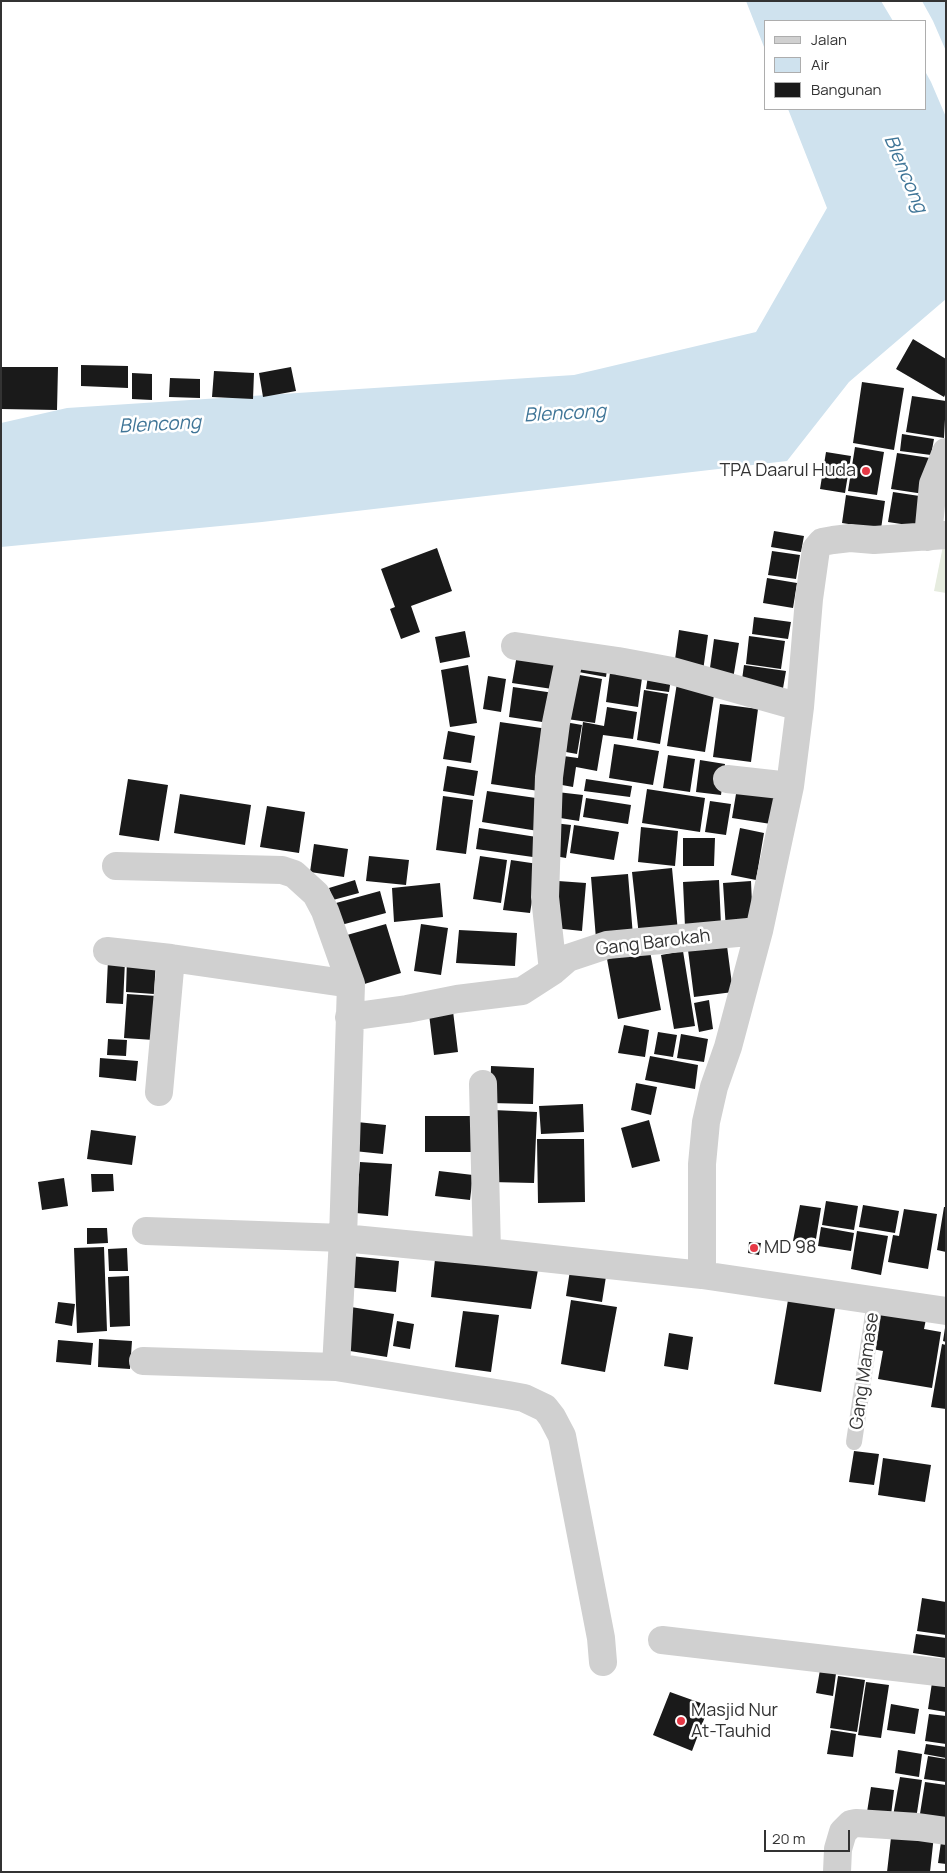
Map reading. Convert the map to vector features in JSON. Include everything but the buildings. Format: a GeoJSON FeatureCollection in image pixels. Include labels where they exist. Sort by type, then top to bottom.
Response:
{"type":"FeatureCollection","features":[{"type":"Feature","properties":{"kind":"street"},"geometry":{"type":"LineString","coordinates":[[702,1275],[702,1164],[706,1122],[714,1087],[728,1047],[759,931],[790,786],[800,706],[809,599],[816,549],[822,542],[850,538],[874,540],[937,536],[933,484],[946,452]]}},
{"type":"Feature","properties":{"kind":"street"},"geometry":{"type":"LineString","coordinates":[[515,646],[672,671],[800,706]]}},
{"type":"Feature","properties":{"kind":"street"},"geometry":{"type":"LineString","coordinates":[[553,971],[545,897],[549,777],[556,723],[570,654]]}},
{"type":"Feature","properties":{"kind":"street"},"geometry":{"type":"LineString","coordinates":[[727,779],[790,786]]}},
{"type":"Feature","properties":{"kind":"street"},"geometry":{"type":"LineString","coordinates":[[116,866],[282,870],[294,874],[316,894],[325,911],[351,984],[343,1238],[336,1367]]}},
{"type":"Feature","properties":{"kind":"street","name":"Gang Barokah"},"geometry":{"type":"LineString","coordinates":[[349,1018],[456,999],[522,991],[553,971],[568,958],[607,945],[759,931]]}},
{"type":"Feature","properties":{"kind":"street"},"geometry":{"type":"LineString","coordinates":[[107,951],[171,958],[351,984]]}},
{"type":"Feature","properties":{"kind":"street"},"geometry":{"type":"LineString","coordinates":[[159,1092],[171,958]]}},
{"type":"Feature","properties":{"kind":"street"},"geometry":{"type":"LineString","coordinates":[[483,1084],[487,1252]]}},
{"type":"Feature","properties":{"kind":"street"},"geometry":{"type":"LineString","coordinates":[[146,1231],[343,1238],[487,1252],[702,1275],[946,1311]]}},
{"type":"Feature","properties":{"kind":"street"},"geometry":{"type":"LineString","coordinates":[[144,1361],[336,1367],[508,1394],[535,1402],[549,1412],[562,1436],[601,1638],[603,1662]]}},
{"type":"Feature","properties":{"kind":"street"},"geometry":{"type":"LineString","coordinates":[[662,1640],[946,1674]]}},
{"type":"Feature","properties":{"kind":"street"},"geometry":{"type":"LineString","coordinates":[[837,1872],[838,1850],[843,1832],[851,1824],[946,1831]]}},
{"type":"Feature","properties":{"kind":"lane","name":"Gang Mamase"},"geometry":{"type":"LineString","coordinates":[[854,1442],[875,1301]]}},
{"type":"Feature","properties":{"kind":"shaded area"},"geometry":{"type":"Polygon","coordinates":[[[943,546],[946,547],[946,593],[934,591],[943,546]]]}},
{"type":"Feature","properties":{"kind":"water"},"geometry":{"type":"Polygon","coordinates":[[[746,1],[881,1],[892,20],[764,20],[764,47],[746,1]]]}},
{"type":"Feature","properties":{"kind":"water"},"geometry":{"type":"Polygon","coordinates":[[[922,1],[946,1],[946,51],[933,21],[922,1]]]}},
{"type":"Feature","properties":{"kind":"water","name":"Blencong"},"geometry":{"type":"Polygon","coordinates":[[[927,75],[946,117],[946,299],[849,382],[787,461],[262,522],[1,547],[1,423],[67,408],[574,375],[756,332],[827,208],[788,110],[927,110],[927,75]]]}},
{"type":"Feature","properties":{"kind":"place","name":"TPA Daarul Huda"},"geometry":{"type":"Point","coordinates":[866,471]}},
{"type":"Feature","properties":{"kind":"place","name":"MD 98"},"geometry":{"type":"Point","coordinates":[754,1248]}},
{"type":"Feature","properties":{"kind":"place","name":"Masjid Nur At-Tauhid"},"geometry":{"type":"Point","coordinates":[681,1721]}}]}
